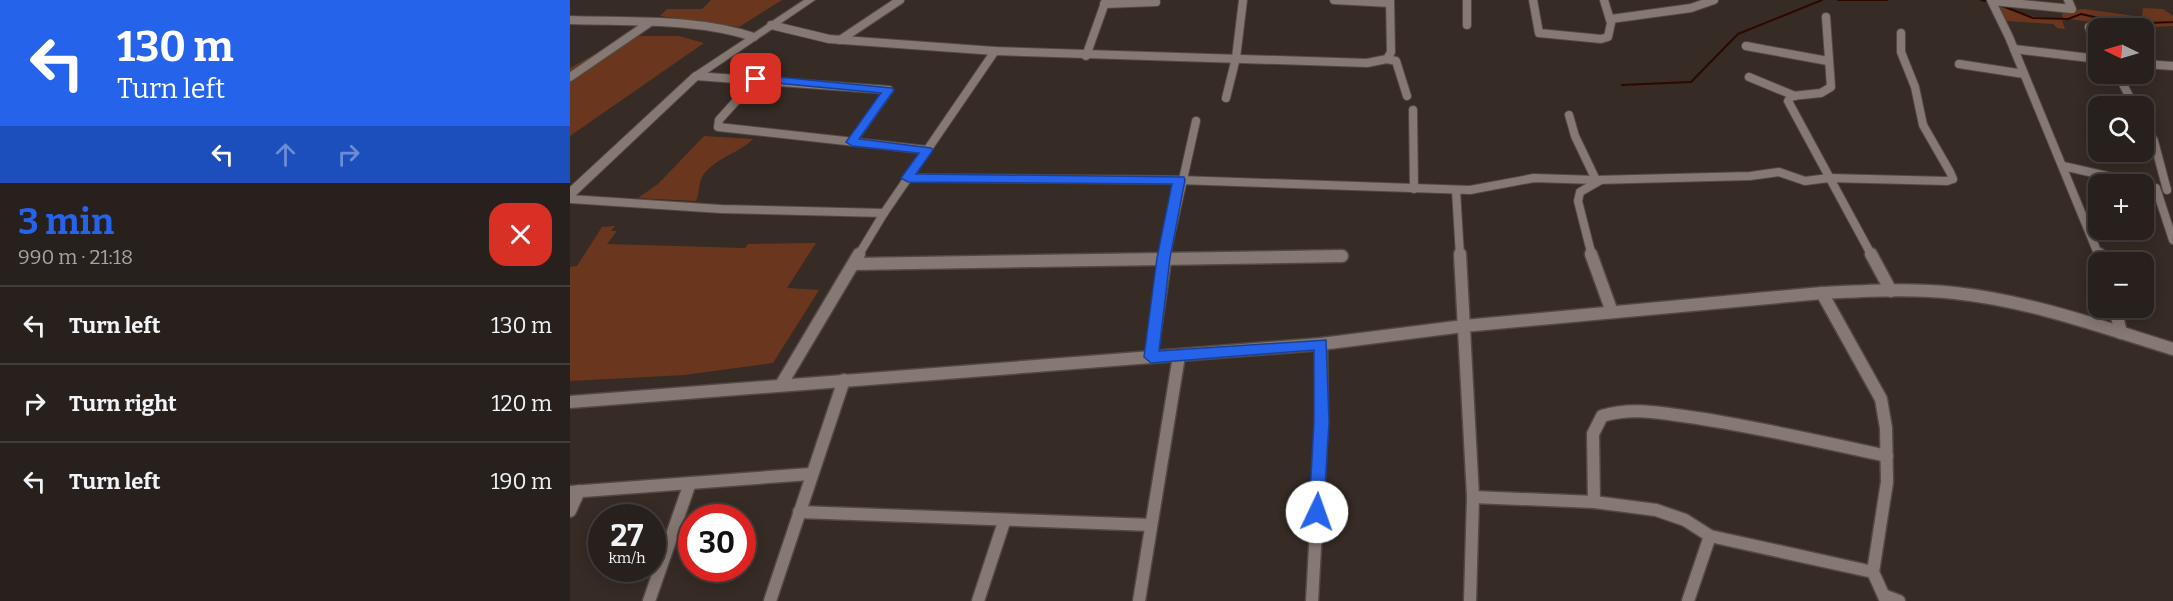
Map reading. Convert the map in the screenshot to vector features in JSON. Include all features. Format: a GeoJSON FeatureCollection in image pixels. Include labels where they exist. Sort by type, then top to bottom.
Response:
{"type":"FeatureCollection","features":[{"type":"Feature","properties":{"kind":"street"},"geometry":{"type":"LineString","coordinates":[[570,196],[696,76],[810,0]]}},
{"type":"Feature","properties":{"kind":"street"},"geometry":{"type":"LineString","coordinates":[[840,40],[900,0]]}},
{"type":"Feature","properties":{"kind":"street"},"geometry":{"type":"LineString","coordinates":[[1226,98],[1236,58],[1243,0]]}},
{"type":"Feature","properties":{"kind":"street"},"geometry":{"type":"LineString","coordinates":[[1334,0],[1390,2],[1391,52],[1387,59]]}},
{"type":"Feature","properties":{"kind":"street"},"geometry":{"type":"LineString","coordinates":[[1467,0],[1467,25]]}},
{"type":"Feature","properties":{"kind":"street"},"geometry":{"type":"LineString","coordinates":[[1533,0],[1537,29],[1549,36],[1608,37],[1611,32],[1611,19],[1604,0]]}},
{"type":"Feature","properties":{"kind":"street"},"geometry":{"type":"LineString","coordinates":[[1611,19],[1691,8],[1714,0]]}},
{"type":"Feature","properties":{"kind":"street"},"geometry":{"type":"LineString","coordinates":[[1992,1],[2072,9],[2068,0]]}},
{"type":"Feature","properties":{"kind":"street"},"geometry":{"type":"LineString","coordinates":[[1992,1],[2098,252]]}},
{"type":"Feature","properties":{"kind":"street"},"geometry":{"type":"LineString","coordinates":[[1086,56],[1105,2],[1156,2]]}},
{"type":"Feature","properties":{"kind":"street"},"geometry":{"type":"LineString","coordinates":[[1826,17],[1831,87],[1827,91],[1796,96],[1788,101],[1891,291]]}},
{"type":"Feature","properties":{"kind":"street"},"geometry":{"type":"LineString","coordinates":[[570,20],[729,29],[754,37]]}},
{"type":"Feature","properties":{"kind":"street"},"geometry":{"type":"LineString","coordinates":[[570,77],[648,23]]}},
{"type":"Feature","properties":{"kind":"street"},"geometry":{"type":"LineString","coordinates":[[771,25],[840,40],[995,51],[1086,56],[1366,63],[1387,59],[1396,61],[1407,96]]}},
{"type":"Feature","properties":{"kind":"street"},"geometry":{"type":"LineString","coordinates":[[908,178],[1179,180],[1456,190],[1470,190],[1534,178],[1599,180],[1750,176],[1773,172],[1786,173],[1805,181],[1829,178],[1947,181],[1953,179],[1948,163],[1925,131],[1913,80],[1903,61],[1898,42],[1901,33]]}},
{"type":"Feature","properties":{"kind":"street"},"geometry":{"type":"LineString","coordinates":[[1746,46],[1828,61]]}},
{"type":"Feature","properties":{"kind":"street"},"geometry":{"type":"LineString","coordinates":[[2014,49],[2088,56]]}},
{"type":"Feature","properties":{"kind":"street"},"geometry":{"type":"LineString","coordinates":[[781,385],[884,213],[995,51]]}},
{"type":"Feature","properties":{"kind":"street"},"geometry":{"type":"LineString","coordinates":[[1959,64],[2024,74]]}},
{"type":"Feature","properties":{"kind":"street"},"geometry":{"type":"LineString","coordinates":[[2154,64],[2173,66]]}},
{"type":"Feature","properties":{"kind":"street"},"geometry":{"type":"LineString","coordinates":[[696,76],[888,90],[852,142]]}},
{"type":"Feature","properties":{"kind":"street"},"geometry":{"type":"LineString","coordinates":[[1749,77],[1796,96]]}},
{"type":"Feature","properties":{"kind":"street"},"geometry":{"type":"LineString","coordinates":[[756,79],[719,120],[718,127],[927,150]]}},
{"type":"Feature","properties":{"kind":"street"},"geometry":{"type":"LineString","coordinates":[[1413,110],[1414,189]]}},
{"type":"Feature","properties":{"kind":"street"},"geometry":{"type":"LineString","coordinates":[[1569,115],[1575,136],[1599,180]]}},
{"type":"Feature","properties":{"kind":"street"},"geometry":{"type":"LineString","coordinates":[[1151,357],[1163,258],[1179,180],[1196,121]]}},
{"type":"Feature","properties":{"kind":"street"},"geometry":{"type":"LineString","coordinates":[[2154,141],[2173,240]]}},
{"type":"Feature","properties":{"kind":"street"},"geometry":{"type":"LineString","coordinates":[[2062,166],[2096,174]]}},
{"type":"Feature","properties":{"kind":"street"},"geometry":{"type":"LineString","coordinates":[[1599,180],[1580,192],[1578,201],[1595,270],[1612,312]]}},
{"type":"Feature","properties":{"kind":"street"},"geometry":{"type":"LineString","coordinates":[[1456,190],[1473,497],[1470,601]]}},
{"type":"Feature","properties":{"kind":"street"},"geometry":{"type":"LineString","coordinates":[[570,196],[721,209],[884,213]]}},
{"type":"Feature","properties":{"kind":"street"},"geometry":{"type":"LineString","coordinates":[[855,264],[1342,256]]}},
{"type":"Feature","properties":{"kind":"street"},"geometry":{"type":"LineString","coordinates":[[570,402],[1321,344],[1464,326],[1822,292],[1891,291],[1972,294],[2012,302],[2173,349]]}},
{"type":"Feature","properties":{"kind":"street"},"geometry":{"type":"LineString","coordinates":[[1822,292],[1881,399],[1887,456],[1887,482],[1873,572],[1890,599]]}},
{"type":"Feature","properties":{"kind":"street"},"geometry":{"type":"LineString","coordinates":[[2117,318],[2121,333]]}},
{"type":"Feature","properties":{"kind":"street"},"geometry":{"type":"LineString","coordinates":[[1312,601],[1322,422],[1321,344]]}},
{"type":"Feature","properties":{"kind":"street"},"geometry":{"type":"LineString","coordinates":[[1139,601],[1179,356]]}},
{"type":"Feature","properties":{"kind":"street"},"geometry":{"type":"LineString","coordinates":[[770,601],[810,474],[843,380]]}},
{"type":"Feature","properties":{"kind":"street"},"geometry":{"type":"LineString","coordinates":[[1594,502],[1593,434],[1602,416],[1614,411],[1650,411],[1746,425],[1887,456]]}},
{"type":"Feature","properties":{"kind":"street"},"geometry":{"type":"LineString","coordinates":[[570,511],[574,492],[810,474]]}},
{"type":"Feature","properties":{"kind":"street"},"geometry":{"type":"LineString","coordinates":[[649,601],[690,483]]}},
{"type":"Feature","properties":{"kind":"street"},"geometry":{"type":"LineString","coordinates":[[1473,497],[1594,502],[1656,510],[1685,520],[1710,536],[1873,572]]}},
{"type":"Feature","properties":{"kind":"street"},"geometry":{"type":"LineString","coordinates":[[799,512],[1004,522],[1151,525]]}},
{"type":"Feature","properties":{"kind":"street"},"geometry":{"type":"LineString","coordinates":[[978,601],[1004,522]]}},
{"type":"Feature","properties":{"kind":"street"},"geometry":{"type":"LineString","coordinates":[[1688,601],[1710,536]]}},
{"type":"Feature","properties":{"kind":"shaded area"},"geometry":{"type":"Polygon","coordinates":[[[711,0],[782,0],[739,27],[660,16],[667,9],[702,9],[711,0]]]}},
{"type":"Feature","properties":{"kind":"shaded area"},"geometry":{"type":"Polygon","coordinates":[[[1998,6],[2036,17],[2063,19],[2061,11],[2084,9],[2142,17],[2143,8],[2163,9],[2173,16],[2173,26],[2154,27],[2154,18],[2088,18],[2088,22],[2070,19],[2062,21],[2065,29],[2057,28],[2053,24],[2006,21],[1998,6]]]}},
{"type":"Feature","properties":{"kind":"shaded area"},"geometry":{"type":"Polygon","coordinates":[[[627,36],[679,36],[704,43],[570,136],[570,68],[627,36]]]}},
{"type":"Feature","properties":{"kind":"shaded area"},"geometry":{"type":"Polygon","coordinates":[[[704,136],[753,139],[707,171],[702,177],[696,201],[638,198],[658,184],[704,136]]]}},
{"type":"Feature","properties":{"kind":"shaded area"},"geometry":{"type":"Polygon","coordinates":[[[615,226],[611,231],[617,231],[607,244],[745,248],[748,244],[816,243],[787,288],[819,290],[773,363],[684,375],[570,381],[570,267],[577,266],[602,227],[615,226]]]}},
{"type":"Feature","properties":{"kind":"waterway"},"geometry":{"type":"LineString","coordinates":[[1622,85],[1691,82],[1738,34],[1822,0]]}},
{"type":"Feature","properties":{"kind":"waterway"},"geometry":{"type":"LineString","coordinates":[[1838,0],[1887,0]]}},
{"type":"Feature","properties":{"kind":"waterway"},"geometry":{"type":"LineString","coordinates":[[1981,0],[1991,2]]}},
{"type":"Feature","properties":{"kind":"waterway"},"geometry":{"type":"LineString","coordinates":[[2000,5],[2033,18],[2068,19],[2081,14],[2125,24],[2173,22]]}},
{"type":"Feature","properties":{"kind":"route"},"geometry":{"type":"LineString","coordinates":[[756,79],[888,90],[852,142],[927,150],[908,178],[1179,180],[1163,258],[1151,357],[1321,344],[1322,422],[1317,512]]}}]}
